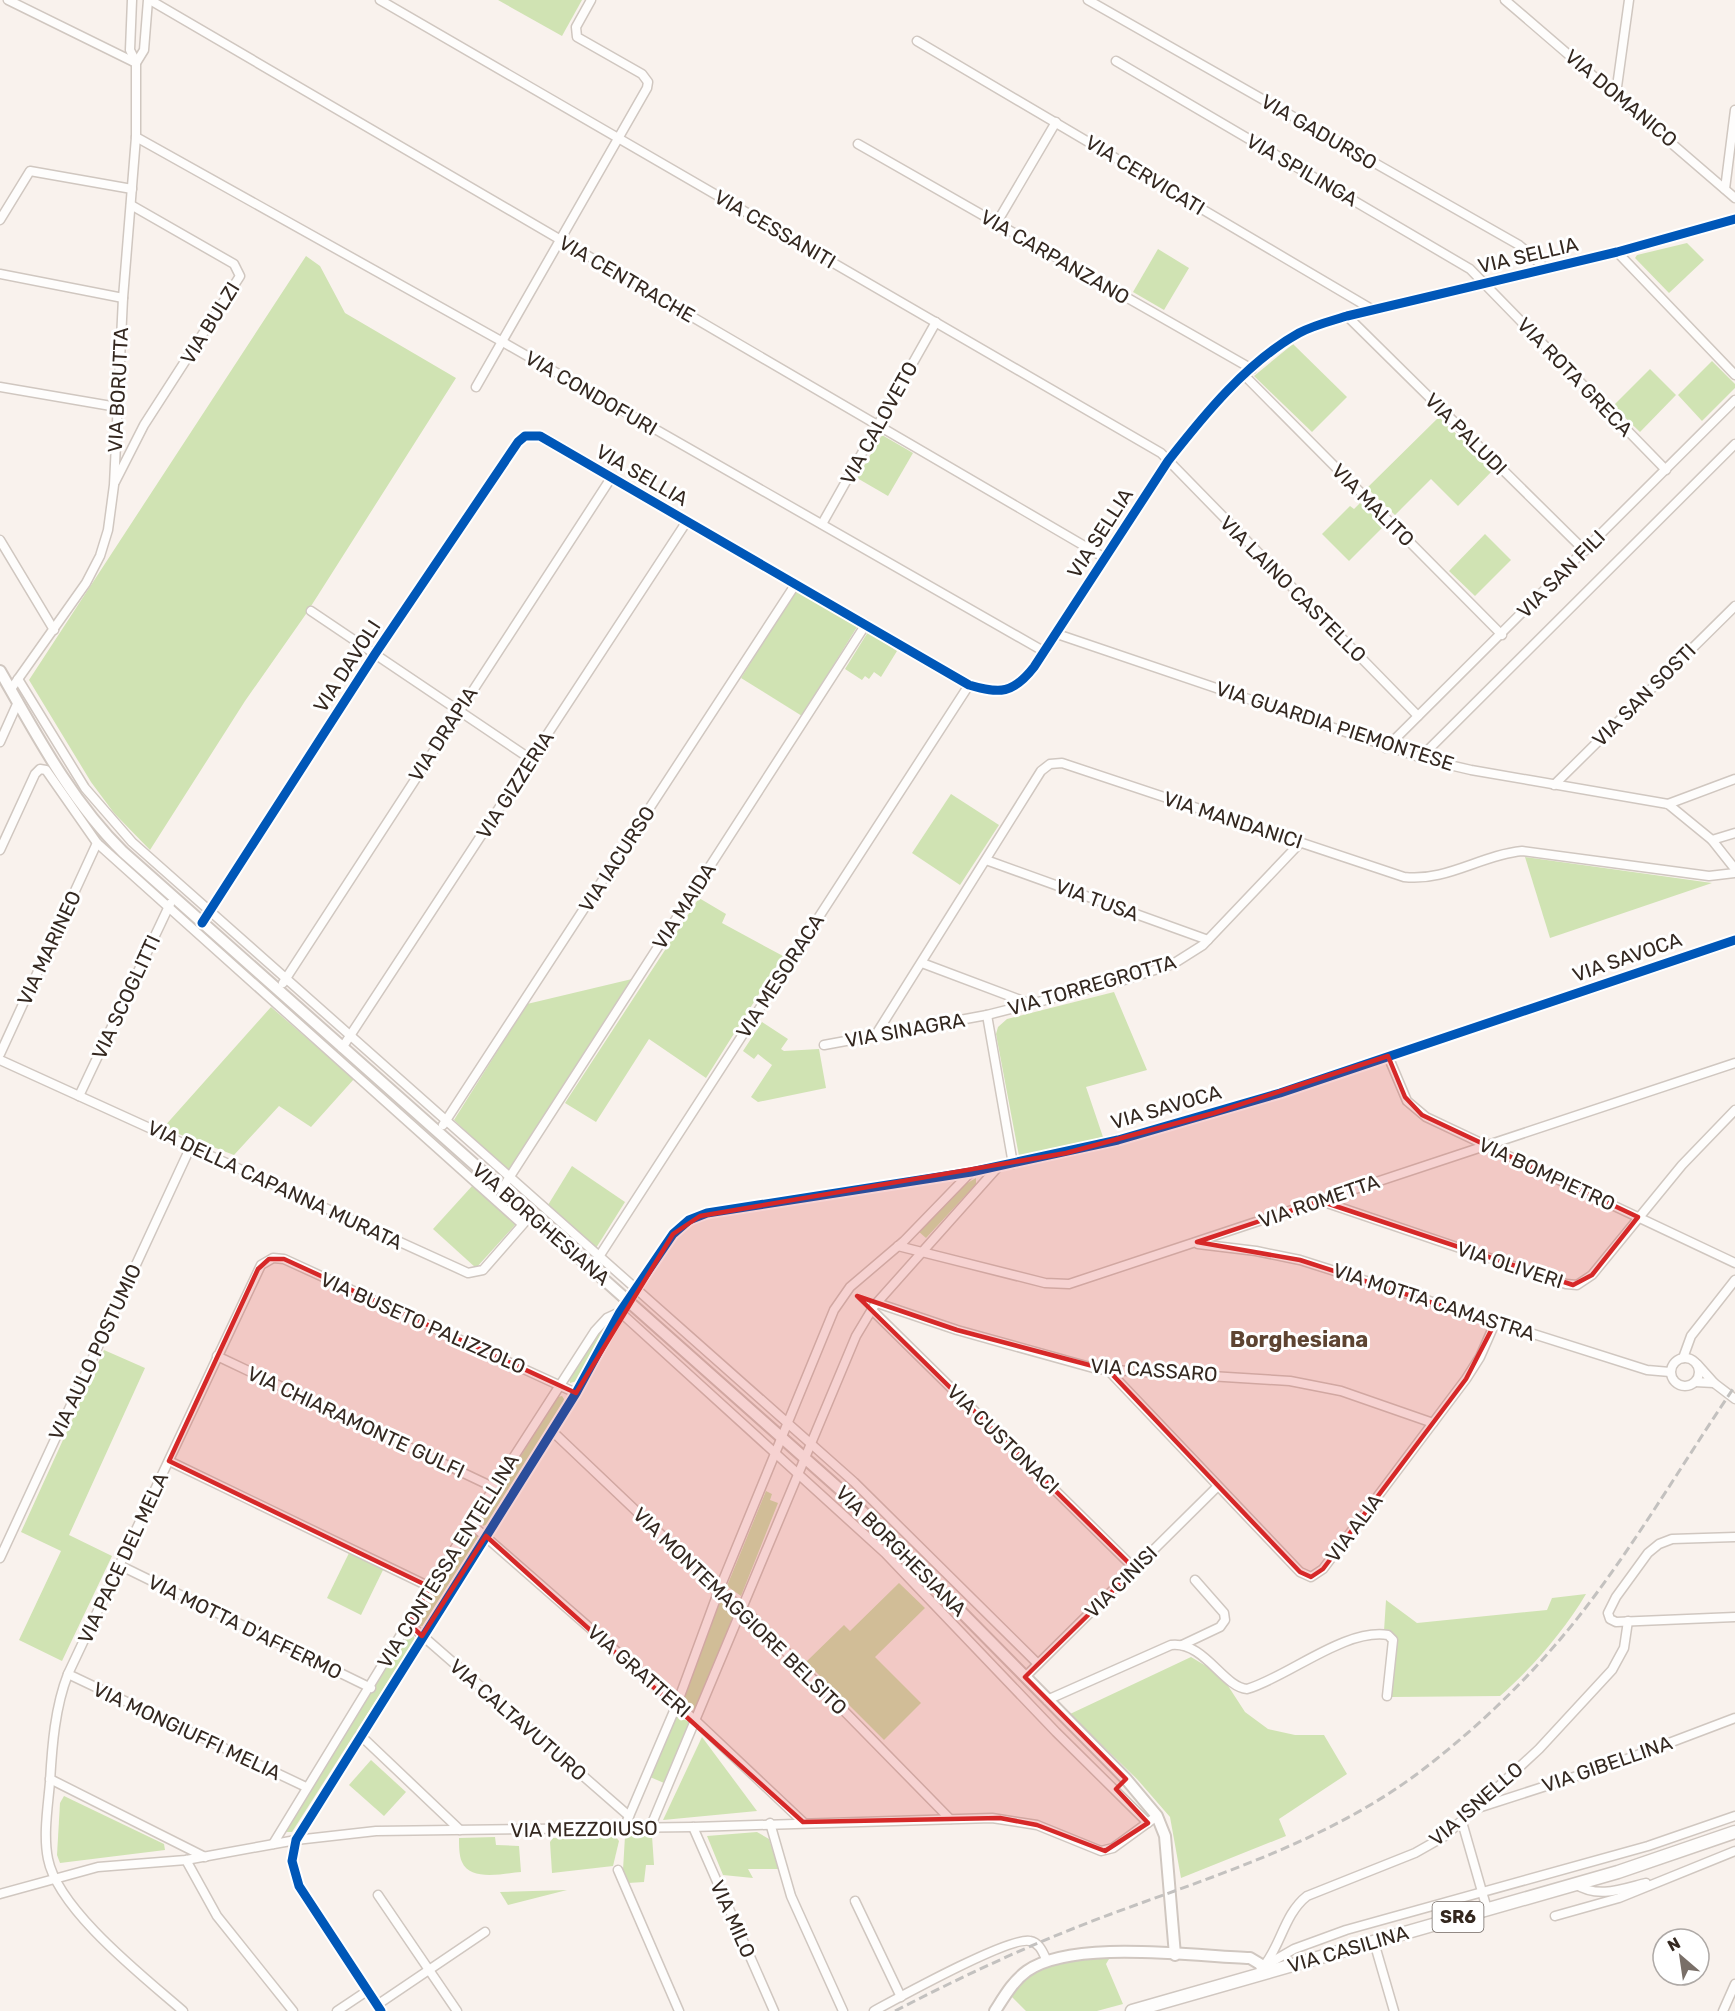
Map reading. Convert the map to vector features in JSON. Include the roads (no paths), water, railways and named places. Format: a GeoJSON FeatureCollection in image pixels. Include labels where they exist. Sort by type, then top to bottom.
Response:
{"type":"FeatureCollection","features":[{"type":"Feature","properties":{"kind":"main road","name":"VIA CASILINA"},"geometry":{"type":"LineString","coordinates":[[1132,2011],[1264,1969],[1374,1942],[1668,1857],[1735,1832]]}},
{"type":"Feature","properties":{"kind":"street"},"geometry":{"type":"LineString","coordinates":[[8,0],[136,63]]}},
{"type":"Feature","properties":{"kind":"street","name":"VIA BORUTTA"},"geometry":{"type":"LineString","coordinates":[[11,689],[86,584],[100,556],[108,530],[114,485],[123,298],[136,136],[136,63],[130,50],[132,0]]}},
{"type":"Feature","properties":{"kind":"street","name":"VIA BORUTTA"},"geometry":{"type":"LineString","coordinates":[[136,63],[144,50],[149,0]]}},
{"type":"Feature","properties":{"kind":"street","name":"VIA CENTRACHE"},"geometry":{"type":"LineString","coordinates":[[149,0],[879,424],[1105,558]]}},
{"type":"Feature","properties":{"kind":"street","name":"VIA CESSANITI"},"geometry":{"type":"LineString","coordinates":[[380,0],[1161,453],[1168,461]]}},
{"type":"Feature","properties":{"kind":"street"},"geometry":{"type":"LineString","coordinates":[[476,387],[646,90],[648,82],[642,74],[577,37],[576,27],[591,0]]}},
{"type":"Feature","properties":{"kind":"street","name":"VIA GADURSO"},"geometry":{"type":"LineString","coordinates":[[1088,0],[1515,243],[1546,269]]}},
{"type":"Feature","properties":{"kind":"street","name":"VIA DOMANICO"},"geometry":{"type":"LineString","coordinates":[[1505,0],[1735,198]]}},
{"type":"Feature","properties":{"kind":"street"},"geometry":{"type":"LineString","coordinates":[[1616,94],[1629,0]]}},
{"type":"Feature","properties":{"kind":"street","name":"VIA CERVICATI"},"geometry":{"type":"LineString","coordinates":[[917,41],[1373,310]]}},
{"type":"Feature","properties":{"kind":"street","name":"VIA SPILINGA"},"geometry":{"type":"LineString","coordinates":[[1116,61],[1462,263],[1484,284]]}},
{"type":"Feature","properties":{"kind":"street"},"geometry":{"type":"LineString","coordinates":[[1725,189],[1735,110]]}},
{"type":"Feature","properties":{"kind":"street"},"geometry":{"type":"LineString","coordinates":[[996,224],[1056,122]]}},
{"type":"Feature","properties":{"kind":"street","name":"VIA CONDOFURI"},"geometry":{"type":"LineString","coordinates":[[136,136],[501,341],[1045,652]]}},
{"type":"Feature","properties":{"kind":"street","name":"VIA CARPANZANO"},"geometry":{"type":"LineString","coordinates":[[858,144],[1248,373]]}},
{"type":"Feature","properties":{"kind":"street"},"geometry":{"type":"LineString","coordinates":[[0,220],[30,171],[132,189]]}},
{"type":"Feature","properties":{"kind":"street","name":"VIA BULZI"},"geometry":{"type":"LineString","coordinates":[[114,485],[144,425],[240,276],[234,264],[131,205]]}},
{"type":"Feature","properties":{"kind":"street","name":"VIA SELLIA"},"geometry":{"type":"LineString","coordinates":[[528,435],[540,436],[969,684],[993,691],[1009,689],[1025,679],[1045,652],[1168,461],[1200,421],[1248,373],[1299,333],[1347,316],[1617,252],[1735,219]]}},
{"type":"Feature","properties":{"kind":"street"},"geometry":{"type":"LineString","coordinates":[[1617,252],[1735,375]]}},
{"type":"Feature","properties":{"kind":"street"},"geometry":{"type":"LineString","coordinates":[[0,274],[123,298]]}},
{"type":"Feature","properties":{"kind":"street","name":"VIA ROTA GRECA"},"geometry":{"type":"LineString","coordinates":[[1484,284],[1666,470]]}},
{"type":"Feature","properties":{"kind":"street","name":"VIA PALUDI"},"geometry":{"type":"LineString","coordinates":[[1347,316],[1585,551]]}},
{"type":"Feature","properties":{"kind":"street","name":"VIA CALOVETO"},"geometry":{"type":"LineString","coordinates":[[822,524],[936,322]]}},
{"type":"Feature","properties":{"kind":"street","name":"VIA MALITO"},"geometry":{"type":"LineString","coordinates":[[1248,373],[1502,635]]}},
{"type":"Feature","properties":{"kind":"street"},"geometry":{"type":"LineString","coordinates":[[0,387],[117,407]]}},
{"type":"Feature","properties":{"kind":"street","name":"VIA SAN FILI"},"geometry":{"type":"LineString","coordinates":[[1386,748],[1502,635],[1735,400]]}},
{"type":"Feature","properties":{"kind":"street","name":"VIA DAVOLI"},"geometry":{"type":"LineString","coordinates":[[202,922],[375,654],[518,442],[528,435]]}},
{"type":"Feature","properties":{"kind":"street","name":"VIA SAN FILI"},"geometry":{"type":"LineString","coordinates":[[1420,758],[1735,444]]}},
{"type":"Feature","properties":{"kind":"street","name":"VIA LAINO CASTELLO"},"geometry":{"type":"LineString","coordinates":[[1168,461],[1418,716]]}},
{"type":"Feature","properties":{"kind":"street","name":"VIA DRAPIA"},"geometry":{"type":"LineString","coordinates":[[278,991],[611,478]]}},
{"type":"Feature","properties":{"kind":"street","name":"VIA GIZZERIA"},"geometry":{"type":"LineString","coordinates":[[342,1048],[687,521]]}},
{"type":"Feature","properties":{"kind":"street"},"geometry":{"type":"LineString","coordinates":[[0,540],[54,630]]}},
{"type":"Feature","properties":{"kind":"street","name":"VIA IACURSO"},"geometry":{"type":"LineString","coordinates":[[438,1133],[795,585]]}},
{"type":"Feature","properties":{"kind":"street","name":"VIA SAN SOSTI"},"geometry":{"type":"LineString","coordinates":[[1554,784],[1735,606]]}},
{"type":"Feature","properties":{"kind":"street"},"geometry":{"type":"LineString","coordinates":[[310,611],[532,760]]}},
{"type":"Feature","properties":{"kind":"street","name":"VIA MAIDA"},"geometry":{"type":"LineString","coordinates":[[502,1189],[866,624]]}},
{"type":"Feature","properties":{"kind":"street","name":"VIA GUARDIA PIEMONTESE"},"geometry":{"type":"LineString","coordinates":[[1057,634],[1420,758],[1471,770],[1668,804],[1712,840],[1735,871]]}},
{"type":"Feature","properties":{"kind":"street","name":"VIA BORGHESIANA"},"geometry":{"type":"LineString","coordinates":[[0,671],[88,814],[123,852],[876,1523],[1126,1779],[1167,1846],[1175,1955]]}},
{"type":"Feature","properties":{"kind":"street","name":"VIA BORGHESIANA"},"geometry":{"type":"LineString","coordinates":[[18,679],[86,788],[132,842],[879,1505],[1038,1664]]}},
{"type":"Feature","properties":{"kind":"street","name":"VIA MESORACA"},"geometry":{"type":"LineString","coordinates":[[591,1269],[969,684]]}},
{"type":"Feature","properties":{"kind":"street"},"geometry":{"type":"LineString","coordinates":[[0,742],[18,702]]}},
{"type":"Feature","properties":{"kind":"street","name":"VIA MANDANICI"},"geometry":{"type":"LineString","coordinates":[[875,1036],[1041,771],[1047,765],[1056,762],[1395,875],[1412,878],[1442,874],[1504,854],[1522,851],[1709,876],[1735,871]]}},
{"type":"Feature","properties":{"kind":"street","name":"VIA BORGHESIANA"},"geometry":{"type":"LineString","coordinates":[[0,850],[33,776],[40,769],[47,772],[97,843],[522,1224]]}},
{"type":"Feature","properties":{"kind":"street"},"geometry":{"type":"LineString","coordinates":[[1668,804],[1731,780],[1735,773]]}},
{"type":"Feature","properties":{"kind":"street"},"geometry":{"type":"LineString","coordinates":[[1712,840],[1735,833]]}},
{"type":"Feature","properties":{"kind":"street"},"geometry":{"type":"LineString","coordinates":[[123,852],[132,842]]}},
{"type":"Feature","properties":{"kind":"street","name":"VIA TORREGROTTA"},"geometry":{"type":"LineString","coordinates":[[1013,1164],[987,1015],[1166,967],[1189,956],[1208,940],[1301,842]]}},
{"type":"Feature","properties":{"kind":"street","name":"VIA MARINEO"},"geometry":{"type":"LineString","coordinates":[[0,1054],[97,843]]}},
{"type":"Feature","properties":{"kind":"street","name":"VIA TUSA"},"geometry":{"type":"LineString","coordinates":[[986,860],[1208,940]]}},
{"type":"Feature","properties":{"kind":"street","name":"VIA SCOGLITTI"},"geometry":{"type":"LineString","coordinates":[[80,1096],[173,897]]}},
{"type":"Feature","properties":{"kind":"street","name":"VIA SAVOCA"},"geometry":{"type":"LineString","coordinates":[[629,1301],[673,1234],[685,1223],[700,1216],[997,1168],[1181,1123],[1735,940]]}},
{"type":"Feature","properties":{"kind":"street"},"geometry":{"type":"LineString","coordinates":[[922,963],[1031,1004]]}},
{"type":"Feature","properties":{"kind":"street","name":"VIA SINAGRA"},"geometry":{"type":"LineString","coordinates":[[824,1045],[987,1015]]}},
{"type":"Feature","properties":{"kind":"street","name":"VIA BOMPIETRO"},"geometry":{"type":"LineString","coordinates":[[1388,1056],[1405,1097],[1414,1108],[1430,1119],[1735,1263]]}},
{"type":"Feature","properties":{"kind":"street","name":"VIA DELLA CAPANNA MURATA"},"geometry":{"type":"LineString","coordinates":[[0,1060],[468,1273],[483,1270],[531,1215]]}},
{"type":"Feature","properties":{"kind":"street","name":"VIA ROMETTA"},"geometry":{"type":"LineString","coordinates":[[898,1246],[1058,1285],[1085,1279],[1735,1063]]}},
{"type":"Feature","properties":{"kind":"street","name":"VIA OLIVERI"},"geometry":{"type":"LineString","coordinates":[[1320,1201],[1573,1285],[1592,1275],[1689,1156],[1735,1110]]}},
{"type":"Feature","properties":{"kind":"street","name":"VIA AULO POSTUMIO"},"geometry":{"type":"LineString","coordinates":[[0,1558],[191,1146]]}},
{"type":"Feature","properties":{"kind":"street"},"geometry":{"type":"LineString","coordinates":[[650,1828],[744,1609],[849,1351],[875,1306],[997,1168]]}},
{"type":"Feature","properties":{"kind":"street"},"geometry":{"type":"LineString","coordinates":[[624,1828],[677,1704],[719,1590],[780,1438],[838,1302],[855,1283],[898,1246],[971,1172]]}},
{"type":"Feature","properties":{"kind":"street","name":"VIA MOTTA CAMASTRA"},"geometry":{"type":"LineString","coordinates":[[1194,1243],[1256,1251],[1300,1260],[1647,1370],[1670,1372]]}},
{"type":"Feature","properties":{"kind":"street","name":"VIA PACE DEL MELA"},"geometry":{"type":"LineString","coordinates":[[55,1878],[47,1848],[50,1779],[60,1701],[68,1674],[258,1269],[269,1259]]}},
{"type":"Feature","properties":{"kind":"street","name":"VIA BUSETO PALIZZOLO"},"geometry":{"type":"LineString","coordinates":[[269,1259],[284,1259],[576,1393]]}},
{"type":"Feature","properties":{"kind":"street"},"geometry":{"type":"LineString","coordinates":[[1714,1383],[1695,1382],[1681,1386],[1673,1381],[1670,1372],[1674,1362],[1683,1358],[1691,1336],[1735,1280]]}},
{"type":"Feature","properties":{"kind":"street","name":"VIA CONTESSA ENTELLINA"},"geometry":{"type":"LineString","coordinates":[[296,1840],[576,1393],[620,1312],[629,1301]]}},
{"type":"Feature","properties":{"kind":"street","name":"VIA CASSARO"},"geometry":{"type":"LineString","coordinates":[[875,1306],[1020,1349],[1108,1370],[1260,1377],[1312,1384],[1347,1393],[1433,1423]]}},
{"type":"Feature","properties":{"kind":"street","name":"VIA CUSTONACI"},"geometry":{"type":"LineString","coordinates":[[875,1306],[1135,1569]]}},
{"type":"Feature","properties":{"kind":"street","name":"VIA BORGHESIANA"},"geometry":{"type":"LineString","coordinates":[[620,1312],[885,1552],[1056,1732],[1116,1789],[1152,1819]]}},
{"type":"Feature","properties":{"kind":"street","name":"VIA CONTESSA ENTELLINA"},"geometry":{"type":"LineString","coordinates":[[273,1844],[306,1787],[371,1688],[430,1587],[560,1385],[598,1328],[607,1318],[620,1312]]}},
{"type":"Feature","properties":{"kind":"street","name":"VIA ALIA"},"geometry":{"type":"LineString","coordinates":[[1108,1370],[1217,1487],[1302,1574],[1308,1577],[1315,1576],[1323,1569],[1433,1423],[1476,1364],[1495,1323]]}},
{"type":"Feature","properties":{"kind":"street","name":"VIA CHIARAMONTE GULFI"},"geometry":{"type":"LineString","coordinates":[[217,1356],[495,1488]]}},
{"type":"Feature","properties":{"kind":"street"},"geometry":{"type":"LineString","coordinates":[[1683,1358],[1696,1364],[1714,1383],[1735,1399]]}},
{"type":"Feature","properties":{"kind":"street"},"geometry":{"type":"LineString","coordinates":[[1695,1382],[1699,1373],[1696,1364]]}},
{"type":"Feature","properties":{"kind":"street","name":"VIA MONTEMAGGIORE BELSITO"},"geometry":{"type":"LineString","coordinates":[[552,1431],[719,1590],[744,1609],[950,1819]]}},
{"type":"Feature","properties":{"kind":"street"},"geometry":{"type":"LineString","coordinates":[[169,1461],[430,1587]]}},
{"type":"Feature","properties":{"kind":"street","name":"VIA CINISI"},"geometry":{"type":"LineString","coordinates":[[1025,1677],[1217,1487]]}},
{"type":"Feature","properties":{"kind":"street","name":"VIA GRATTERI"},"geometry":{"type":"LineString","coordinates":[[471,1524],[696,1721],[802,1822]]}},
{"type":"Feature","properties":{"kind":"street"},"geometry":{"type":"LineString","coordinates":[[1735,1537],[1672,1539],[1659,1544],[1648,1553],[1610,1605],[1608,1613],[1612,1620],[1628,1621],[1735,1617]]}},
{"type":"Feature","properties":{"kind":"street","name":"VIA MOTTA D'AFFERMO"},"geometry":{"type":"LineString","coordinates":[[119,1565],[371,1688]]}},
{"type":"Feature","properties":{"kind":"street"},"geometry":{"type":"LineString","coordinates":[[1047,1700],[1164,1647],[1182,1645],[1218,1628],[1225,1620],[1224,1613],[1195,1580]]}},
{"type":"Feature","properties":{"kind":"street","name":"VIA ISNELLO"},"geometry":{"type":"LineString","coordinates":[[1264,1969],[1275,1953],[1279,1938],[1295,1909],[1307,1896],[1426,1848],[1479,1808],[1612,1670],[1624,1648],[1628,1621]]}},
{"type":"Feature","properties":{"kind":"street","name":"VIA CALTAVUTURO"},"geometry":{"type":"LineString","coordinates":[[409,1624],[628,1816]]}},
{"type":"Feature","properties":{"kind":"street"},"geometry":{"type":"LineString","coordinates":[[1182,1645],[1214,1665],[1237,1686],[1247,1689],[1336,1647],[1369,1635],[1388,1635],[1393,1646],[1387,1696]]}},
{"type":"Feature","properties":{"kind":"street","name":"VIA MONGIUFFI MELIA"},"geometry":{"type":"LineString","coordinates":[[68,1674],[306,1787]]}},
{"type":"Feature","properties":{"kind":"street","name":"VIA GIBELLINA"},"geometry":{"type":"LineString","coordinates":[[1479,1808],[1622,1761],[1735,1718]]}},
{"type":"Feature","properties":{"kind":"street"},"geometry":{"type":"LineString","coordinates":[[360,1735],[460,1830]]}},
{"type":"Feature","properties":{"kind":"street"},"geometry":{"type":"LineString","coordinates":[[50,1779],[206,1857]]}},
{"type":"Feature","properties":{"kind":"street"},"geometry":{"type":"LineString","coordinates":[[1116,1789],[1126,1779]]}},
{"type":"Feature","properties":{"kind":"street","name":"VIA CASILINA"},"geometry":{"type":"LineString","coordinates":[[1264,1969],[1294,1948],[1320,1939],[1669,1840],[1735,1816]]}},
{"type":"Feature","properties":{"kind":"street","name":"VIA MEZZOIUSO"},"geometry":{"type":"LineString","coordinates":[[0,1894],[106,1866],[186,1860],[296,1840],[387,1831],[650,1828],[1000,1818],[1029,1823],[1101,1851],[1113,1848],[1152,1819]]}},
{"type":"Feature","properties":{"kind":"street"},"geometry":{"type":"LineString","coordinates":[[1462,1822],[1487,1909]]}},
{"type":"Feature","properties":{"kind":"street"},"geometry":{"type":"LineString","coordinates":[[770,1823],[794,1904],[843,2011]]}},
{"type":"Feature","properties":{"kind":"street","name":"VIA MILO"},"geometry":{"type":"LineString","coordinates":[[693,1827],[774,2011]]}},
{"type":"Feature","properties":{"kind":"street"},"geometry":{"type":"LineString","coordinates":[[296,1840],[292,1861],[299,1886],[379,2008],[485,1932]]}},
{"type":"Feature","properties":{"kind":"street"},"geometry":{"type":"LineString","coordinates":[[1555,1916],[1619,1898],[1735,1851]]}},
{"type":"Feature","properties":{"kind":"street"},"geometry":{"type":"LineString","coordinates":[[186,1860],[221,1923],[293,2011]]}},
{"type":"Feature","properties":{"kind":"street"},"geometry":{"type":"LineString","coordinates":[[618,1870],[678,2011]]}},
{"type":"Feature","properties":{"kind":"street"},"geometry":{"type":"LineString","coordinates":[[55,1878],[88,1924],[183,2011]]}},
{"type":"Feature","properties":{"kind":"street"},"geometry":{"type":"LineString","coordinates":[[1575,1884],[1587,1891],[1599,1893],[1666,1878]]}},
{"type":"Feature","properties":{"kind":"street"},"geometry":{"type":"LineString","coordinates":[[378,1895],[457,2011]]}},
{"type":"Feature","properties":{"kind":"street"},"geometry":{"type":"LineString","coordinates":[[855,1901],[901,1997]]}},
{"type":"Feature","properties":{"kind":"street"},"geometry":{"type":"LineString","coordinates":[[874,2011],[1019,1941],[1030,1941],[1039,1946],[1047,1961]]}},
{"type":"Feature","properties":{"kind":"street"},"geometry":{"type":"LineString","coordinates":[[1374,1942],[1394,2011]]}},
{"type":"Feature","properties":{"kind":"street"},"geometry":{"type":"LineString","coordinates":[[995,2011],[1019,1978],[1047,1961],[1086,1952],[1250,1958],[1264,1969]]}},
{"type":"Feature","properties":{"kind":"street"},"geometry":{"type":"LineString","coordinates":[[1723,2011],[1735,1984]]}},
{"type":"Feature","properties":{"kind":"street"},"geometry":{"type":"LineString","coordinates":[[337,2011],[367,1991]]}},
{"type":"Feature","properties":{"kind":"railway"},"geometry":{"type":"LineString","coordinates":[[895,2011],[1050,1938],[1225,1872],[1305,1839],[1344,1820],[1417,1774],[1465,1736],[1510,1694],[1571,1626],[1628,1549],[1735,1386]]}},
{"type":"Feature","properties":{"kind":"district","name":"Borghesiana"},"geometry":{"type":"Point","coordinates":[1299,1339]}}]}
